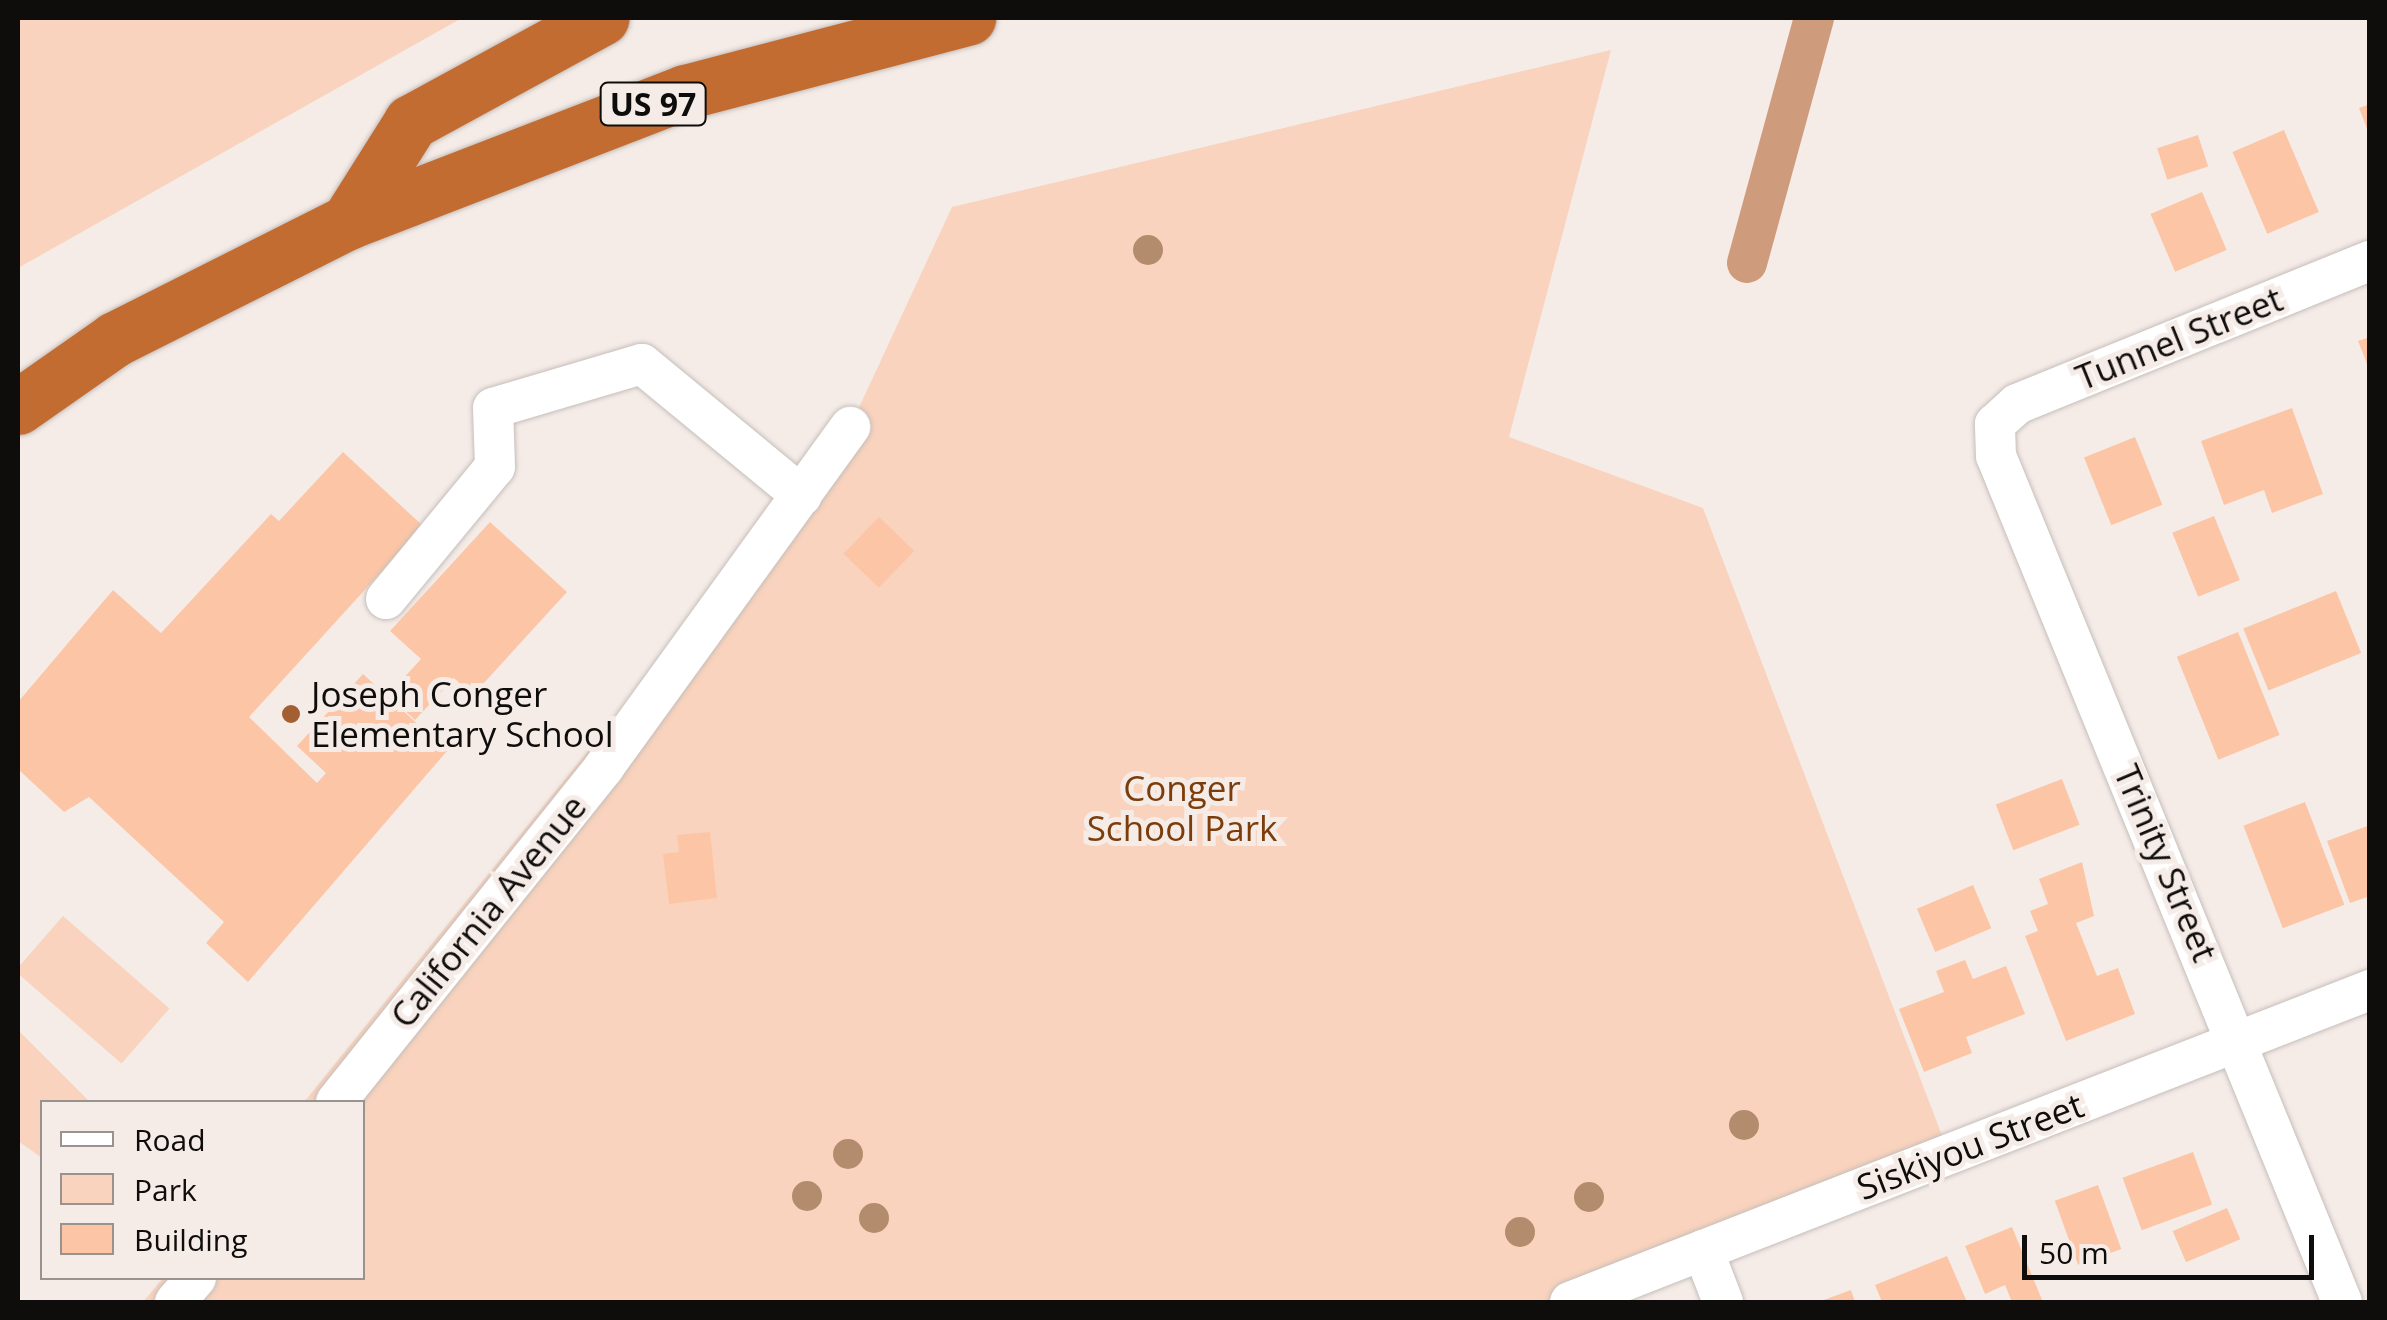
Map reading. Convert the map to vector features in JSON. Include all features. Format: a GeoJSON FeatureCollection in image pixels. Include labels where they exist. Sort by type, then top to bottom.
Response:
{"type":"FeatureCollection","features":[{"type":"Feature","properties":{"kind":"highway"},"geometry":{"type":"LineString","coordinates":[[348,222],[410,122],[602,18]]}},
{"type":"Feature","properties":{"kind":"highway","name":"US 97"},"geometry":{"type":"LineString","coordinates":[[18,408],[114,338],[348,222],[685,92],[968,18]]}},
{"type":"Feature","properties":{"kind":"street","name":"Tunnel Street"},"geometry":{"type":"LineString","coordinates":[[1995,424],[2017,404],[2370,261]]}},
{"type":"Feature","properties":{"kind":"street"},"geometry":{"type":"LineString","coordinates":[[386,599],[495,467],[493,408],[642,364],[802,496]]}},
{"type":"Feature","properties":{"kind":"street","name":"Trinity Street"},"geometry":{"type":"LineString","coordinates":[[1995,424],[1996,456],[2240,1042],[2342,1302]]}},
{"type":"Feature","properties":{"kind":"street","name":"California Avenue"},"geometry":{"type":"LineString","coordinates":[[338,1100],[604,767],[850,428]]}},
{"type":"Feature","properties":{"kind":"street","name":"Siskiyou Street"},"geometry":{"type":"LineString","coordinates":[[1570,1302],[2370,990]]}},
{"type":"Feature","properties":{"kind":"street"},"geometry":{"type":"LineString","coordinates":[[1703,1250],[1724,1302]]}},
{"type":"Feature","properties":{"kind":"street"},"geometry":{"type":"LineString","coordinates":[[174,1302],[194,1280]]}},
{"type":"Feature","properties":{"kind":"green space"},"geometry":{"type":"Polygon","coordinates":[[[18,18],[462,18],[18,268],[18,18]]]}},
{"type":"Feature","properties":{"kind":"green space","name":"Conger School Park"},"geometry":{"type":"Polygon","coordinates":[[[1611,50],[1509,437],[1703,508],[1949,1154],[1572,1302],[143,1302],[161,1280],[365,1280],[365,1100],[306,1100],[850,427],[952,207],[1611,50]]]}},
{"type":"Feature","properties":{"kind":"green space"},"geometry":{"type":"Polygon","coordinates":[[[63,916],[169,1009],[122,1064],[18,974],[18,968],[63,916]]]}},
{"type":"Feature","properties":{"kind":"green space"},"geometry":{"type":"Polygon","coordinates":[[[18,1030],[88,1100],[40,1100],[40,1157],[18,1141],[18,1030]]]}},
{"type":"Feature","properties":{"kind":"building"},"geometry":{"type":"Polygon","coordinates":[[[2370,104],[2370,134],[2369,134],[2359,108],[2370,104]]]}},
{"type":"Feature","properties":{"kind":"building"},"geometry":{"type":"Polygon","coordinates":[[[2284,130],[2319,212],[2267,234],[2232,152],[2284,130]]]}},
{"type":"Feature","properties":{"kind":"building"},"geometry":{"type":"Polygon","coordinates":[[[2198,135],[2208,166],[2167,180],[2157,148],[2198,135]]]}},
{"type":"Feature","properties":{"kind":"building"},"geometry":{"type":"Polygon","coordinates":[[[2202,192],[2227,250],[2175,272],[2150,214],[2202,192]]]}},
{"type":"Feature","properties":{"kind":"building"},"geometry":{"type":"Polygon","coordinates":[[[2370,337],[2370,369],[2369,369],[2358,341],[2370,337]]]}},
{"type":"Feature","properties":{"kind":"building"},"geometry":{"type":"Polygon","coordinates":[[[2292,408],[2323,494],[2272,513],[2264,490],[2224,505],[2201,441],[2292,408]]]}},
{"type":"Feature","properties":{"kind":"building"},"geometry":{"type":"Polygon","coordinates":[[[2135,437],[2162,505],[2111,525],[2084,458],[2135,437]]]}},
{"type":"Feature","properties":{"kind":"building"},"geometry":{"type":"Polygon","coordinates":[[[343,452],[423,526],[249,717],[317,783],[326,773],[297,746],[363,674],[447,751],[248,982],[206,943],[224,922],[89,797],[64,812],[18,769],[18,702],[113,590],[161,633],[271,514],[279,521],[343,452]]]}},
{"type":"Feature","properties":{"kind":"building"},"geometry":{"type":"Polygon","coordinates":[[[2214,516],[2240,580],[2198,597],[2172,533],[2214,516]]]}},
{"type":"Feature","properties":{"kind":"building"},"geometry":{"type":"Polygon","coordinates":[[[879,517],[914,551],[879,588],[844,554],[879,517]]]}},
{"type":"Feature","properties":{"kind":"building"},"geometry":{"type":"Polygon","coordinates":[[[490,522],[567,592],[472,696],[454,678],[415,720],[388,695],[421,659],[390,631],[490,522]]]}},
{"type":"Feature","properties":{"kind":"building"},"geometry":{"type":"Polygon","coordinates":[[[2336,591],[2361,653],[2268,691],[2243,628],[2336,591]]]}},
{"type":"Feature","properties":{"kind":"building"},"geometry":{"type":"Polygon","coordinates":[[[2238,632],[2280,735],[2218,760],[2177,657],[2238,632]]]}},
{"type":"Feature","properties":{"kind":"building"},"geometry":{"type":"Polygon","coordinates":[[[2062,779],[2080,825],[2013,850],[1996,804],[2062,779]]]}},
{"type":"Feature","properties":{"kind":"building"},"geometry":{"type":"Polygon","coordinates":[[[2305,802],[2344,905],[2283,928],[2243,826],[2305,802]]]}},
{"type":"Feature","properties":{"kind":"building"},"geometry":{"type":"Polygon","coordinates":[[[2370,825],[2370,896],[2350,903],[2327,841],[2370,825]]]}},
{"type":"Feature","properties":{"kind":"building"},"geometry":{"type":"Polygon","coordinates":[[[710,832],[717,898],[669,904],[663,854],[679,852],[677,835],[710,832]]]}},
{"type":"Feature","properties":{"kind":"building"},"geometry":{"type":"Polygon","coordinates":[[[2082,862],[2094,916],[2076,923],[2097,976],[2118,968],[2135,1014],[2066,1041],[2025,936],[2038,931],[2030,911],[2048,904],[2039,879],[2082,862]]]}},
{"type":"Feature","properties":{"kind":"building"},"geometry":{"type":"Polygon","coordinates":[[[1973,885],[1991,928],[1935,952],[1917,909],[1973,885]]]}},
{"type":"Feature","properties":{"kind":"building"},"geometry":{"type":"Polygon","coordinates":[[[1965,960],[1973,979],[2006,966],[2025,1014],[1966,1037],[1972,1053],[1924,1072],[1899,1009],[1944,992],[1936,971],[1965,960]]]}},
{"type":"Feature","properties":{"kind":"building"},"geometry":{"type":"Polygon","coordinates":[[[2193,1152],[2212,1205],[2142,1230],[2123,1178],[2193,1152]]]}},
{"type":"Feature","properties":{"kind":"building"},"geometry":{"type":"Polygon","coordinates":[[[2098,1185],[2121,1249],[2078,1265],[2055,1201],[2098,1185]]]}},
{"type":"Feature","properties":{"kind":"building"},"geometry":{"type":"Polygon","coordinates":[[[2227,1208],[2240,1239],[2186,1262],[2173,1231],[2227,1208]]]}},
{"type":"Feature","properties":{"kind":"building"},"geometry":{"type":"Polygon","coordinates":[[[2012,1227],[2043,1302],[2012,1302],[2005,1285],[1985,1294],[1965,1246],[2012,1227]]]}},
{"type":"Feature","properties":{"kind":"building"},"geometry":{"type":"Polygon","coordinates":[[[1947,1256],[1967,1302],[1882,1302],[1875,1285],[1947,1256]]]}},
{"type":"Feature","properties":{"kind":"building"},"geometry":{"type":"Polygon","coordinates":[[[1851,1290],[1855,1302],[1818,1302],[1851,1290]]]}},
{"type":"Feature","properties":{"kind":"waterway"},"geometry":{"type":"LineString","coordinates":[[1747,263],[1814,18]]}},
{"type":"Feature","properties":{"kind":"place","name":"Joseph Conger Elementary School"},"geometry":{"type":"Point","coordinates":[291,714]}}]}
